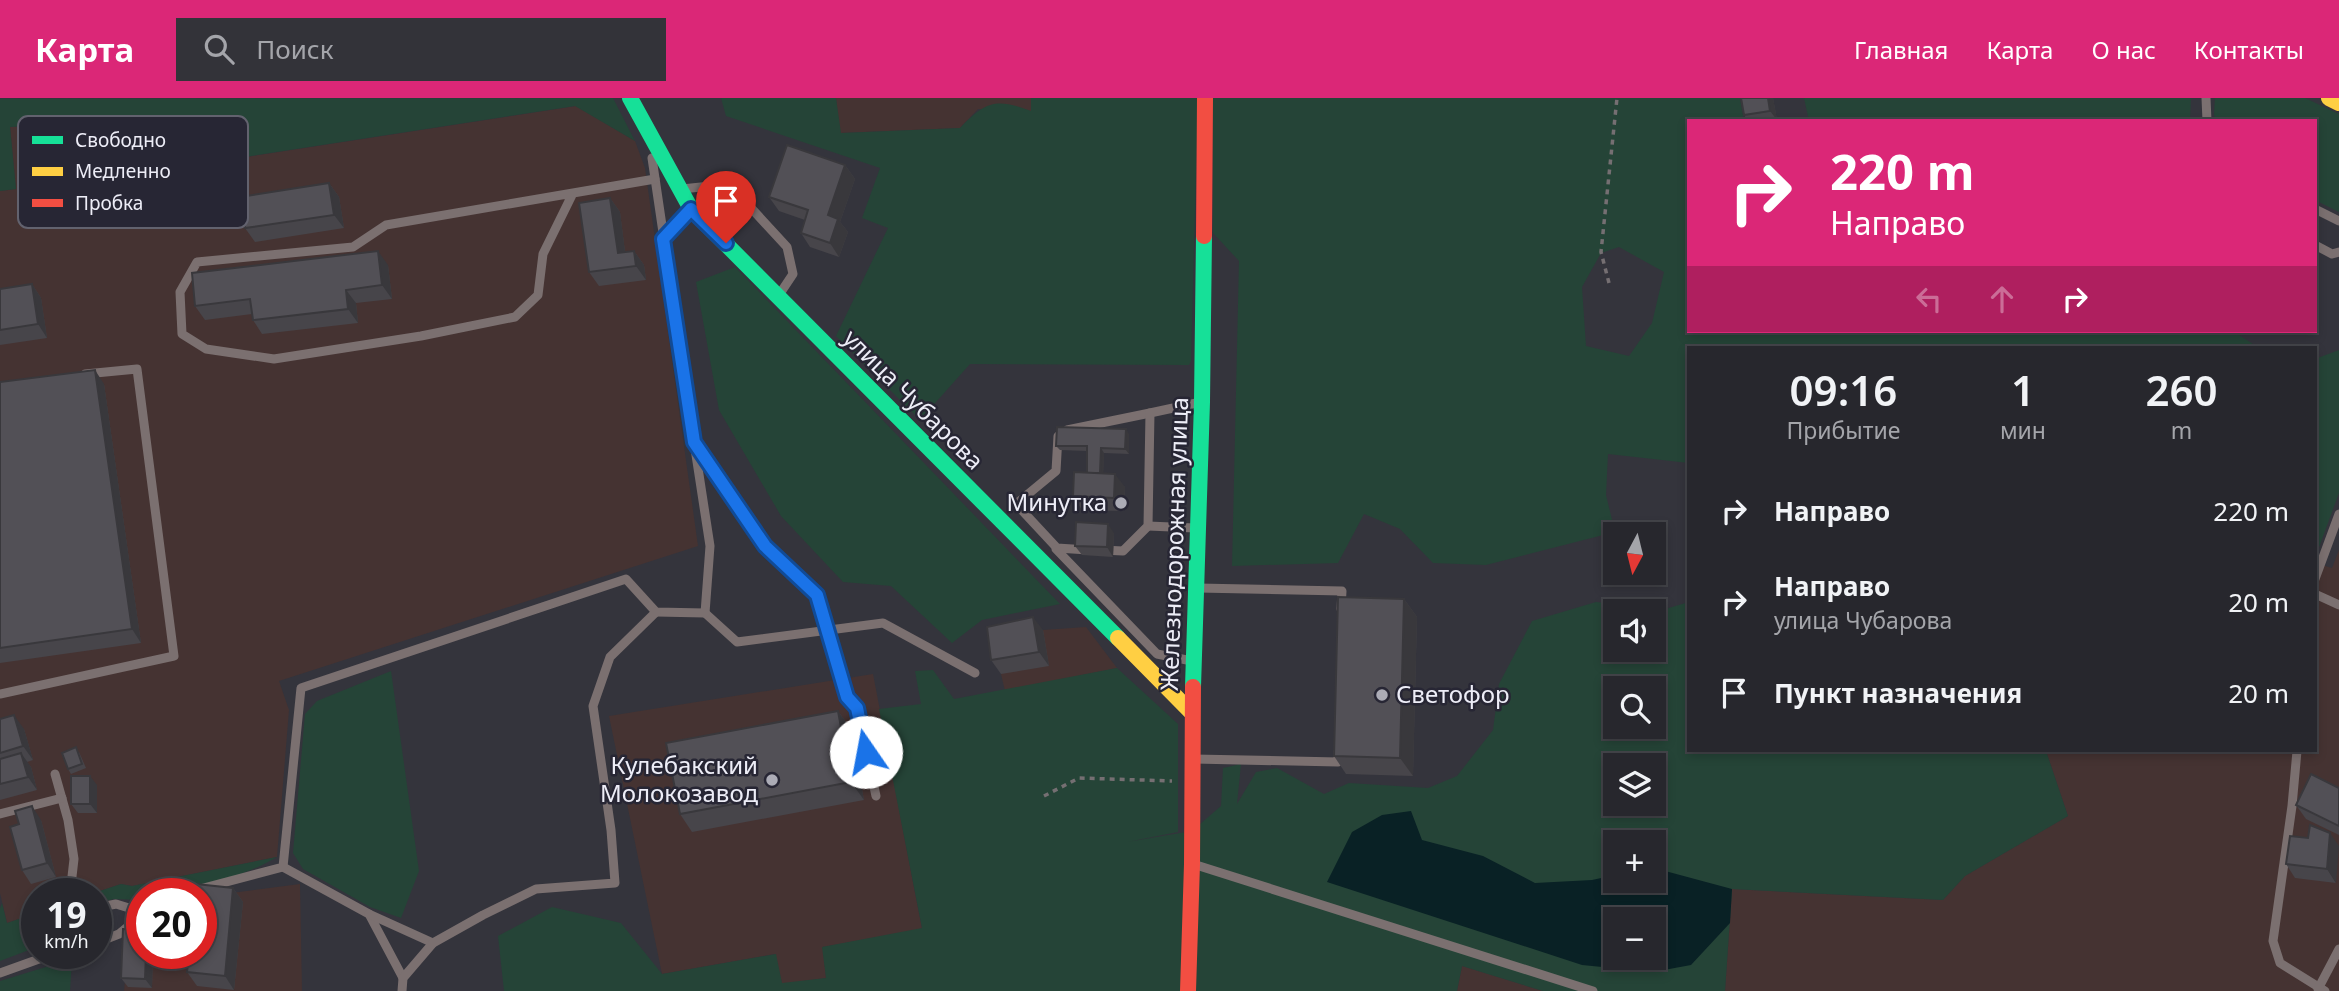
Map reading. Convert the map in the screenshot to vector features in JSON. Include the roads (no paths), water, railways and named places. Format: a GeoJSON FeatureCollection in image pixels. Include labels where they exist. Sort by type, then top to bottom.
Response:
{"type":"FeatureCollection","features":[{"type":"Feature","properties":{"kind":"street","name":"улица Чубарова"},"geometry":{"type":"LineString","coordinates":[[630,98],[691,209],[1192,713]]}},
{"type":"Feature","properties":{"kind":"street","name":"Железнодорожная улица"},"geometry":{"type":"LineString","coordinates":[[1188,991],[1192,864],[1192,713],[1202,402],[1205,98]]}},
{"type":"Feature","properties":{"kind":"street"},"geometry":{"type":"LineString","coordinates":[[2329,98],[2339,103]]}},
{"type":"Feature","properties":{"kind":"lane"},"geometry":{"type":"LineString","coordinates":[[2206,98],[2207,119]]}},
{"type":"Feature","properties":{"kind":"lane"},"geometry":{"type":"LineString","coordinates":[[648,128],[710,546],[705,613]]}},
{"type":"Feature","properties":{"kind":"lane"},"geometry":{"type":"LineString","coordinates":[[573,193],[543,254],[538,295],[515,317],[421,336],[274,359],[206,349],[181,334],[180,292],[197,262],[353,247],[386,225],[654,179]]}},
{"type":"Feature","properties":{"kind":"lane"},"geometry":{"type":"LineString","coordinates":[[681,189],[729,184],[787,247],[793,274],[778,296]]}},
{"type":"Feature","properties":{"kind":"lane"},"geometry":{"type":"LineString","coordinates":[[663,239],[691,209]]}},
{"type":"Feature","properties":{"kind":"lane"},"geometry":{"type":"LineString","coordinates":[[2317,210],[2339,221]]}},
{"type":"Feature","properties":{"kind":"lane"},"geometry":{"type":"LineString","coordinates":[[2317,246],[2332,254],[2339,252]]}},
{"type":"Feature","properties":{"kind":"lane"},"geometry":{"type":"LineString","coordinates":[[0,694],[174,656],[137,369],[68,375]]}},
{"type":"Feature","properties":{"kind":"lane"},"geometry":{"type":"LineString","coordinates":[[1194,661],[1157,654],[1016,504],[1056,471],[1058,432],[1202,402]]}},
{"type":"Feature","properties":{"kind":"lane"},"geometry":{"type":"LineString","coordinates":[[1038,559],[1057,548],[1123,551],[1148,526],[1150,413]]}},
{"type":"Feature","properties":{"kind":"lane"},"geometry":{"type":"LineString","coordinates":[[694,442],[765,546],[817,595],[847,697],[857,708],[876,796]]}},
{"type":"Feature","properties":{"kind":"lane"},"geometry":{"type":"LineString","coordinates":[[2317,574],[2339,514]]}},
{"type":"Feature","properties":{"kind":"lane"},"geometry":{"type":"LineString","coordinates":[[1148,526],[1198,528]]}},
{"type":"Feature","properties":{"kind":"lane"},"geometry":{"type":"LineString","coordinates":[[283,867],[301,688],[626,579],[656,612]]}},
{"type":"Feature","properties":{"kind":"lane"},"geometry":{"type":"LineString","coordinates":[[1196,588],[1342,592],[1341,618]]}},
{"type":"Feature","properties":{"kind":"lane"},"geometry":{"type":"LineString","coordinates":[[2317,595],[2339,605]]}},
{"type":"Feature","properties":{"kind":"lane"},"geometry":{"type":"LineString","coordinates":[[401,991],[403,978],[433,943],[537,889],[615,883],[611,830],[593,706],[610,657],[656,612],[705,613],[737,642],[883,622],[975,673]]}},
{"type":"Feature","properties":{"kind":"lane"},"geometry":{"type":"LineString","coordinates":[[1192,759],[1338,762],[1338,736]]}},
{"type":"Feature","properties":{"kind":"lane"},"geometry":{"type":"LineString","coordinates":[[2297,752],[2273,941],[2280,963],[2321,990],[2339,949]]}},
{"type":"Feature","properties":{"kind":"lane"},"geometry":{"type":"LineString","coordinates":[[55,774],[68,820],[74,859],[72,878]]}},
{"type":"Feature","properties":{"kind":"lane"},"geometry":{"type":"LineString","coordinates":[[0,814],[62,798]]}},
{"type":"Feature","properties":{"kind":"lane"},"geometry":{"type":"LineString","coordinates":[[1192,864],[1593,991]]}},
{"type":"Feature","properties":{"kind":"lane"},"geometry":{"type":"LineString","coordinates":[[217,884],[283,867],[369,914],[433,943]]}},
{"type":"Feature","properties":{"kind":"lane"},"geometry":{"type":"LineString","coordinates":[[369,914],[403,978]]}},
{"type":"Feature","properties":{"kind":"lane"},"geometry":{"type":"LineString","coordinates":[[0,973],[21,965]]}},
{"type":"Feature","properties":{"kind":"place","name":"Минутка"},"geometry":{"type":"Point","coordinates":[1121,503]}},
{"type":"Feature","properties":{"kind":"place","name":"Светофор"},"geometry":{"type":"Point","coordinates":[1382,695]}},
{"type":"Feature","properties":{"kind":"place","name":"Кулебакский Молокозавод"},"geometry":{"type":"Point","coordinates":[772,780]}}]}
